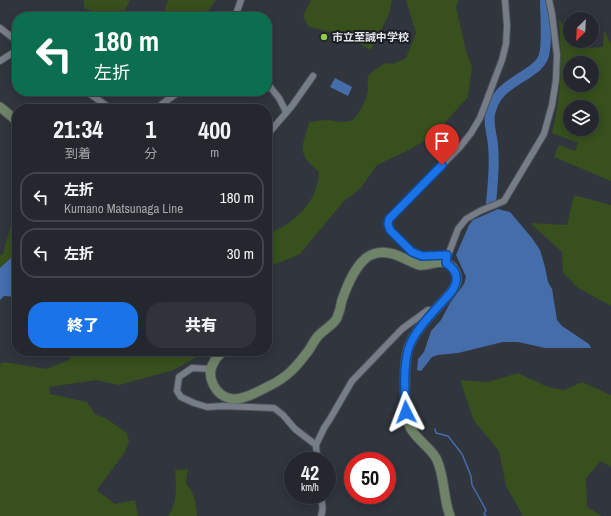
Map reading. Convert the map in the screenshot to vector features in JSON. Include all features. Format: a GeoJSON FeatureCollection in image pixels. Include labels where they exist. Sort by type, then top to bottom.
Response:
{"type":"FeatureCollection","features":[{"type":"Feature","properties":{"kind":"main road"},"geometry":{"type":"LineString","coordinates":[[0,107],[12,117]]}},
{"type":"Feature","properties":{"kind":"main road"},"geometry":{"type":"LineString","coordinates":[[219,356],[214,362],[210,377],[217,391],[224,396],[240,398],[270,386],[287,376],[299,363],[319,335],[337,318],[346,288],[360,264],[367,257],[378,252],[388,253],[420,265],[447,259],[455,271],[457,278],[456,284],[452,291],[421,327],[408,349],[405,386],[406,412],[410,428],[437,459],[446,506],[450,516]]}},
{"type":"Feature","properties":{"kind":"street"},"geometry":{"type":"LineString","coordinates":[[237,12],[241,0]]}},
{"type":"Feature","properties":{"kind":"street"},"geometry":{"type":"LineString","coordinates":[[505,0],[507,26],[506,44],[502,60],[480,118],[472,133],[460,147],[389,219],[388,224],[390,230],[412,252],[422,256],[447,259],[458,229],[466,218],[504,201],[544,134],[552,105],[557,55],[549,0]]}},
{"type":"Feature","properties":{"kind":"street"},"geometry":{"type":"LineString","coordinates":[[0,28],[12,37]]}},
{"type":"Feature","properties":{"kind":"street"},"geometry":{"type":"LineString","coordinates":[[0,61],[12,53]]}},
{"type":"Feature","properties":{"kind":"street"},"geometry":{"type":"LineString","coordinates":[[272,129],[313,76]]}},
{"type":"Feature","properties":{"kind":"street"},"geometry":{"type":"LineString","coordinates":[[272,90],[286,112]]}},
{"type":"Feature","properties":{"kind":"street"},"geometry":{"type":"LineString","coordinates":[[93,96],[104,104]]}},
{"type":"Feature","properties":{"kind":"street"},"geometry":{"type":"LineString","coordinates":[[162,104],[173,96]]}},
{"type":"Feature","properties":{"kind":"street"},"geometry":{"type":"LineString","coordinates":[[316,452],[316,445],[324,428],[352,381],[404,327],[428,310],[436,310]]}},
{"type":"Feature","properties":{"kind":"street"},"geometry":{"type":"LineString","coordinates":[[211,369],[192,368],[179,377],[178,391],[181,397],[194,404],[207,407],[223,406],[274,408],[283,415],[295,429],[316,445]]}},
{"type":"Feature","properties":{"kind":"street"},"geometry":{"type":"LineString","coordinates":[[223,406],[224,396]]}},
{"type":"Feature","properties":{"kind":"street"},"geometry":{"type":"LineString","coordinates":[[322,516],[323,504]]}},
{"type":"Feature","properties":{"kind":"green space"},"geometry":{"type":"Polygon","coordinates":[[[84,0],[130,0],[124,12],[95,12],[84,8],[84,0]]]}},
{"type":"Feature","properties":{"kind":"green space"},"geometry":{"type":"Polygon","coordinates":[[[168,0],[216,0],[207,12],[164,12],[168,0]]]}},
{"type":"Feature","properties":{"kind":"green space"},"geometry":{"type":"Polygon","coordinates":[[[311,0],[392,0],[389,14],[371,50],[344,35],[309,27],[303,16],[311,0]]]}},
{"type":"Feature","properties":{"kind":"green space"},"geometry":{"type":"Polygon","coordinates":[[[406,0],[459,0],[456,6],[466,51],[472,66],[468,97],[436,133],[411,149],[377,165],[360,189],[344,201],[300,254],[276,264],[272,264],[272,239],[274,231],[283,227],[299,215],[311,200],[318,182],[319,172],[307,160],[303,150],[304,139],[309,122],[328,120],[345,122],[353,119],[362,107],[366,97],[369,75],[385,63],[393,64],[406,58],[416,33],[406,0]]]}},
{"type":"Feature","properties":{"kind":"green space"},"geometry":{"type":"Polygon","coordinates":[[[559,19],[563,26],[563,48],[603,47],[604,30],[611,44],[611,181],[554,157],[559,145],[575,151],[578,143],[552,133],[558,105],[561,62],[559,19]]]}},
{"type":"Feature","properties":{"kind":"green space"},"geometry":{"type":"Polygon","coordinates":[[[574,195],[611,205],[611,306],[578,288],[563,273],[562,252],[530,223],[567,225],[574,195]]]}},
{"type":"Feature","properties":{"kind":"green space"},"geometry":{"type":"Polygon","coordinates":[[[12,221],[12,257],[0,268],[0,255],[3,254],[12,221]]]}},
{"type":"Feature","properties":{"kind":"green space"},"geometry":{"type":"Polygon","coordinates":[[[72,356],[198,356],[174,370],[119,385],[96,380],[49,387],[50,394],[87,402],[95,414],[107,419],[127,433],[129,442],[125,452],[97,490],[115,504],[135,500],[138,516],[0,516],[0,364],[4,362],[46,369],[69,360],[72,356]]]}},
{"type":"Feature","properties":{"kind":"green space"},"geometry":{"type":"Polygon","coordinates":[[[518,373],[548,387],[564,390],[582,382],[611,395],[611,467],[601,461],[586,478],[587,507],[602,516],[523,516],[506,486],[499,451],[474,421],[460,380],[488,382],[518,373]]]}},
{"type":"Feature","properties":{"kind":"green space"},"geometry":{"type":"Polygon","coordinates":[[[188,469],[186,483],[194,498],[197,516],[168,516],[175,500],[175,470],[188,469]]]}},
{"type":"Feature","properties":{"kind":"water"},"geometry":{"type":"Polygon","coordinates":[[[335,78],[352,87],[348,96],[330,87],[335,78]]]}},
{"type":"Feature","properties":{"kind":"water"},"geometry":{"type":"Polygon","coordinates":[[[498,209],[510,212],[540,250],[548,282],[552,289],[557,320],[562,326],[589,344],[591,348],[545,348],[518,342],[503,342],[458,353],[438,355],[432,357],[421,371],[417,370],[418,359],[424,352],[431,331],[441,320],[450,303],[464,284],[466,277],[456,255],[469,225],[473,220],[498,209]]]}},
{"type":"Feature","properties":{"kind":"water"},"geometry":{"type":"Polygon","coordinates":[[[12,257],[12,297],[4,296],[0,300],[0,268],[12,257]]]}},
{"type":"Feature","properties":{"kind":"waterway"},"geometry":{"type":"LineString","coordinates":[[491,203],[494,159],[489,122],[492,106],[499,94],[504,89],[535,68],[543,58],[546,39],[545,0]]}},
{"type":"Feature","properties":{"kind":"waterway"},"geometry":{"type":"LineString","coordinates":[[435,429],[436,433],[448,436],[462,454],[471,476],[472,485],[486,510],[484,514],[486,516]]}},
{"type":"Feature","properties":{"kind":"place","name":"市立至誠中学校"},"geometry":{"type":"Point","coordinates":[324,37]}},
{"type":"Feature","properties":{"kind":"route"},"geometry":{"type":"LineString","coordinates":[[406,412],[405,386],[408,349],[421,327],[452,291],[456,284],[457,278],[455,271],[446,263],[447,255],[422,256],[412,252],[390,230],[388,224],[389,219],[442,165]]}}]}
